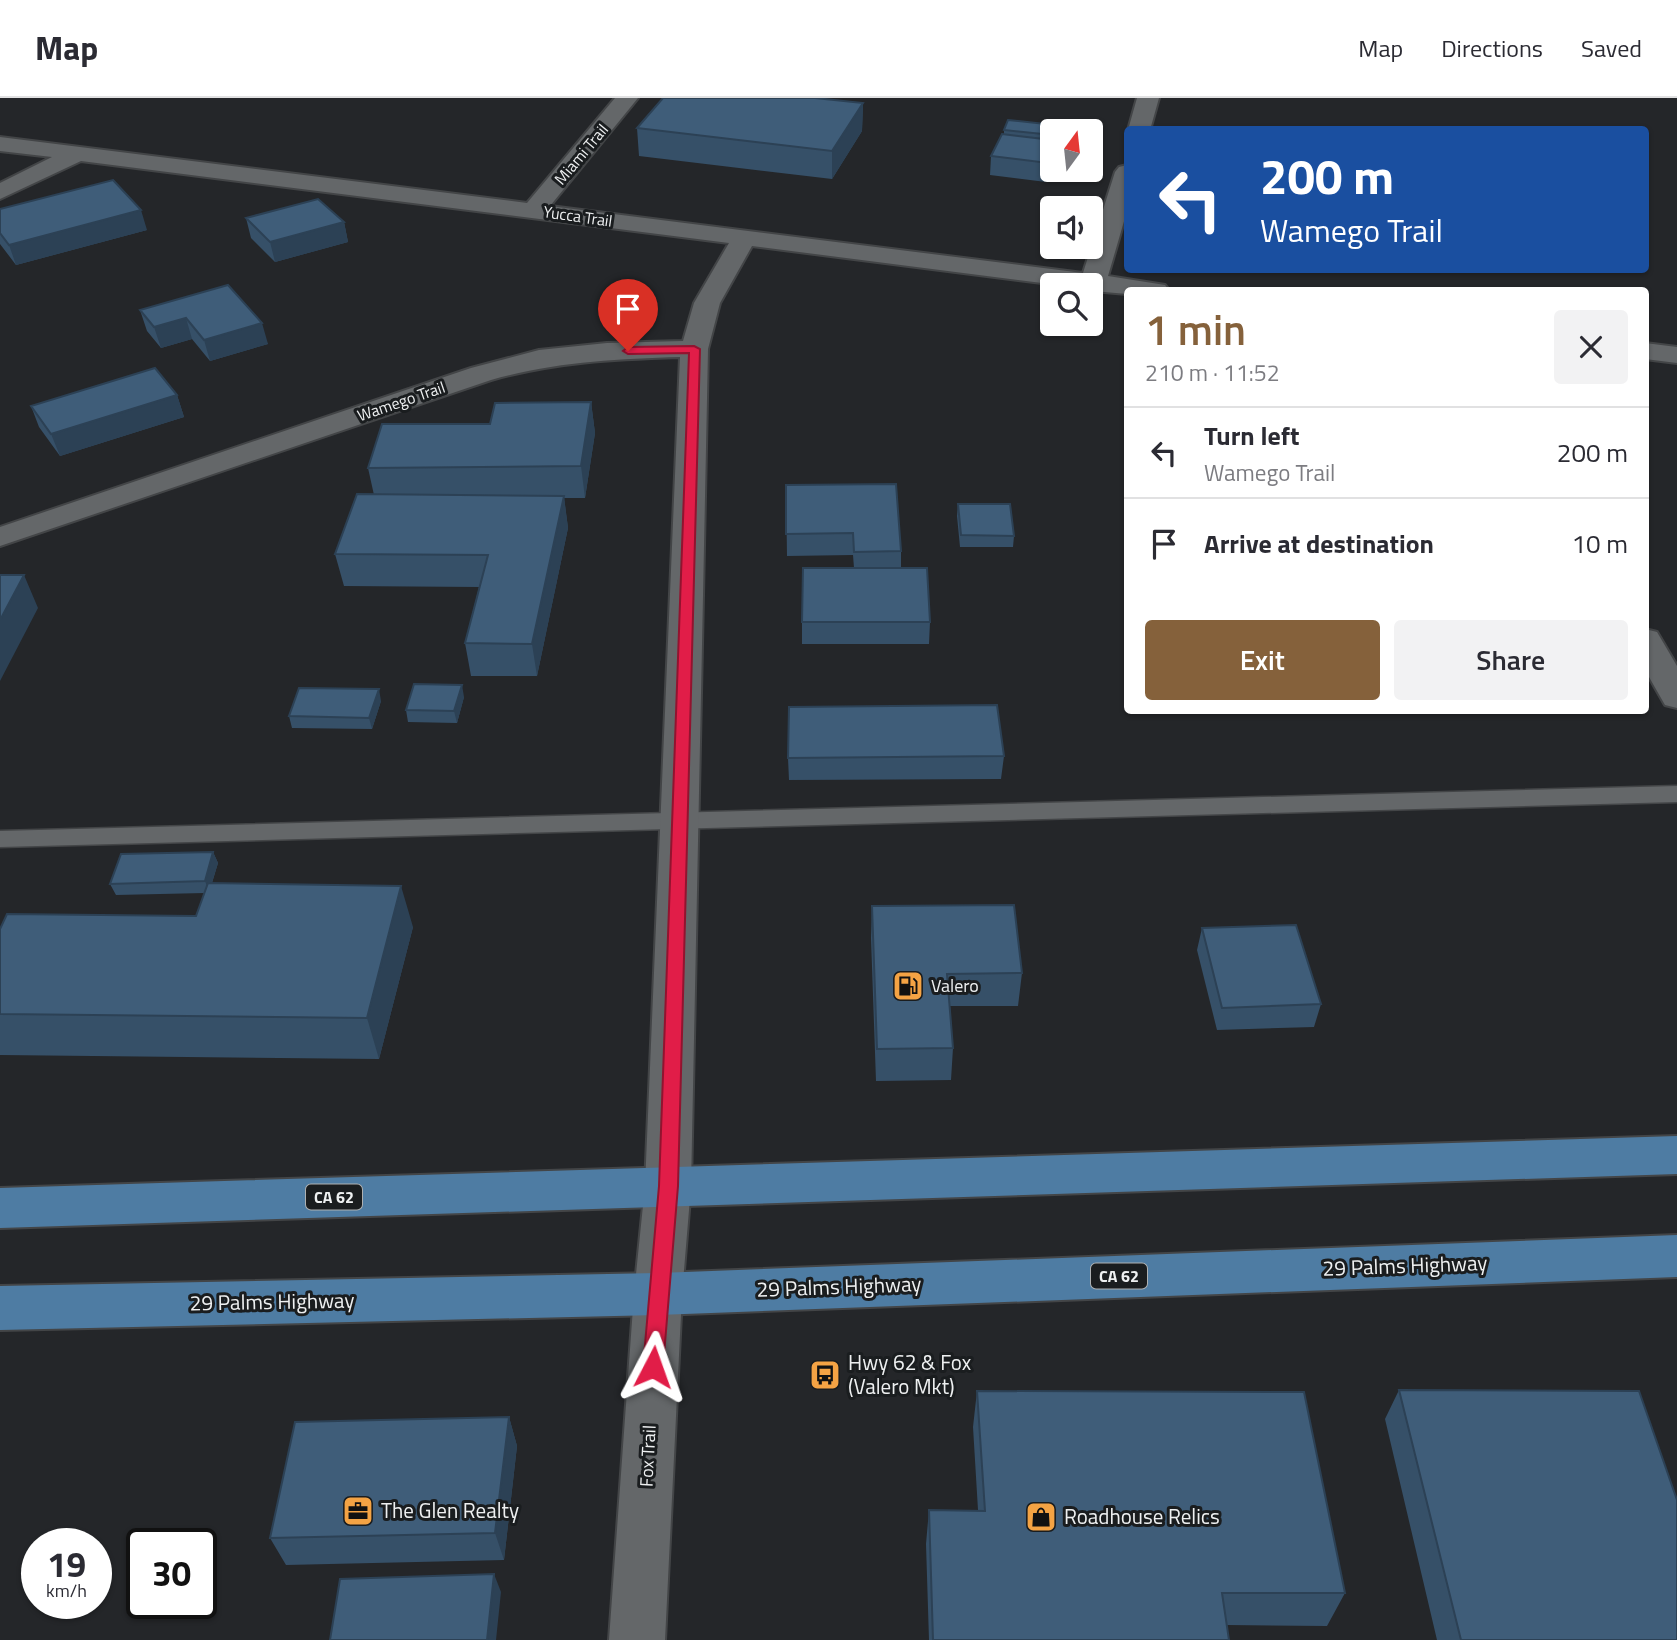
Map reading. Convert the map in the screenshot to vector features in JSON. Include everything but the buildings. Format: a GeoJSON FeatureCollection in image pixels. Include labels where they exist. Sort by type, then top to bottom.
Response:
{"type":"FeatureCollection","features":[{"type":"Feature","properties":{"kind":"main road","name":"CA 62"},"geometry":{"type":"LineString","coordinates":[[0,1208],[1677,1155]]}},
{"type":"Feature","properties":{"kind":"main road","name":"29 Palms Highway"},"geometry":{"type":"LineString","coordinates":[[0,1308],[658,1294],[1677,1256]]}},
{"type":"Feature","properties":{"kind":"street","name":"Miami Trail"},"geometry":{"type":"LineString","coordinates":[[534,210],[627,98]]}},
{"type":"Feature","properties":{"kind":"street"},"geometry":{"type":"LineString","coordinates":[[1140,126],[1149,98]]}},
{"type":"Feature","properties":{"kind":"street","name":"Yucca Trail"},"geometry":{"type":"LineString","coordinates":[[0,144],[1040,276]]}},
{"type":"Feature","properties":{"kind":"street"},"geometry":{"type":"LineString","coordinates":[[0,192],[75,155]]}},
{"type":"Feature","properties":{"kind":"street"},"geometry":{"type":"LineString","coordinates":[[1096,273],[1124,182]]}},
{"type":"Feature","properties":{"kind":"street"},"geometry":{"type":"LineString","coordinates":[[694,349],[707,303],[744,238]]}},
{"type":"Feature","properties":{"kind":"street","name":"Yucca Trail"},"geometry":{"type":"LineString","coordinates":[[1103,284],[1129,287]]}},
{"type":"Feature","properties":{"kind":"street","name":"Wamego Trail"},"geometry":{"type":"LineString","coordinates":[[0,537],[481,374],[539,358],[607,351],[694,349]]}},
{"type":"Feature","properties":{"kind":"street","name":"Fox Trail"},"geometry":{"type":"LineString","coordinates":[[637,1640],[658,1294],[668,1186],[694,349]]}},
{"type":"Feature","properties":{"kind":"street"},"geometry":{"type":"LineString","coordinates":[[1649,352],[1677,355]]}},
{"type":"Feature","properties":{"kind":"street"},"geometry":{"type":"LineString","coordinates":[[1649,646],[1677,697]]}},
{"type":"Feature","properties":{"kind":"lane"},"geometry":{"type":"LineString","coordinates":[[0,839],[1677,794]]}},
{"type":"Feature","properties":{"kind":"place","name":"Valero"},"geometry":{"type":"Point","coordinates":[908,986]}},
{"type":"Feature","properties":{"kind":"place","name":"Hwy 62 & Fox (Valero Mkt)"},"geometry":{"type":"Point","coordinates":[825,1375]}},
{"type":"Feature","properties":{"kind":"place","name":"The Glen Realty"},"geometry":{"type":"Point","coordinates":[358,1511]}},
{"type":"Feature","properties":{"kind":"place","name":"Roadhouse Relics"},"geometry":{"type":"Point","coordinates":[1041,1517]}},
{"type":"Feature","properties":{"kind":"route"},"geometry":{"type":"LineString","coordinates":[[628,351],[694,349],[668,1186],[653,1367]]}}]}
